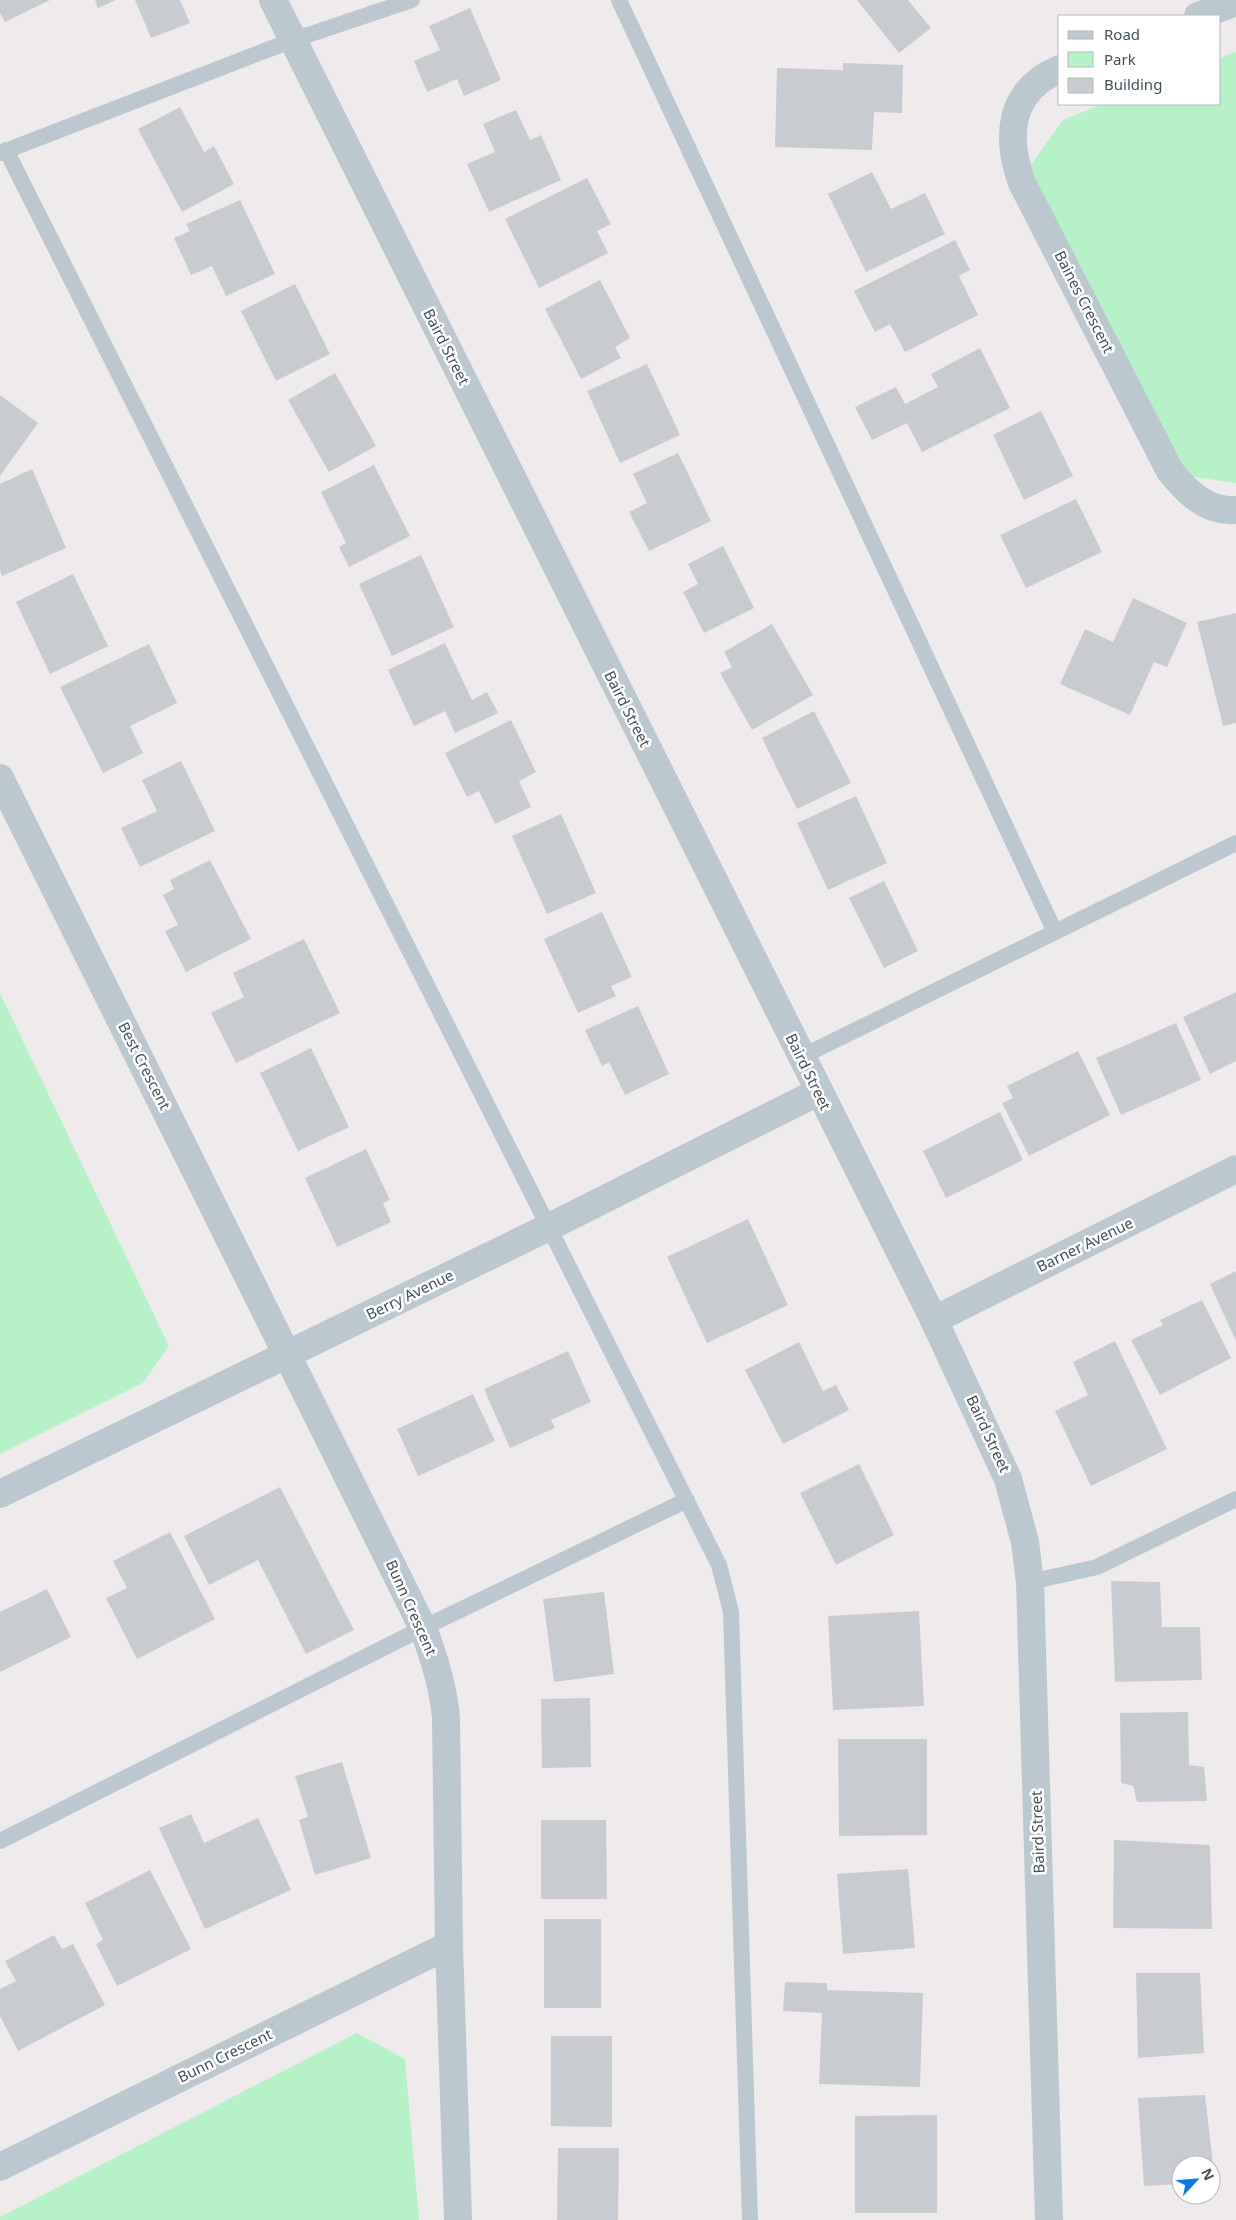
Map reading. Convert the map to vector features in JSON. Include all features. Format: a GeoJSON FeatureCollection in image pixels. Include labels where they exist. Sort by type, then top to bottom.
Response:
{"type":"FeatureCollection","features":[{"type":"Feature","properties":{"kind":"street","name":"Baird Street"},"geometry":{"type":"LineString","coordinates":[[273,0],[818,1092],[934,1320],[1008,1479],[1023,1534],[1030,1582],[1049,2220]]}},
{"type":"Feature","properties":{"kind":"street"},"geometry":{"type":"LineString","coordinates":[[1201,15],[1236,2]]}},
{"type":"Feature","properties":{"kind":"street","name":"Baines Crescent"},"geometry":{"type":"LineString","coordinates":[[1058,70],[1036,82],[1016,112],[1012,144],[1022,182],[1170,471],[1184,489],[1199,501],[1216,507],[1236,510]]}},
{"type":"Feature","properties":{"kind":"street","name":"Best Crescent"},"geometry":{"type":"LineString","coordinates":[[0,778],[288,1354]]}},
{"type":"Feature","properties":{"kind":"street","name":"Berry Avenue"},"geometry":{"type":"LineString","coordinates":[[0,1494],[549,1227],[818,1092]]}},
{"type":"Feature","properties":{"kind":"street","name":"Barner Avenue"},"geometry":{"type":"LineString","coordinates":[[934,1320],[1236,1169]]}},
{"type":"Feature","properties":{"kind":"street","name":"Bunn Crescent"},"geometry":{"type":"LineString","coordinates":[[288,1354],[423,1628],[437,1667],[444,1694],[458,2220]]}},
{"type":"Feature","properties":{"kind":"street","name":"Bunn Crescent"},"geometry":{"type":"LineString","coordinates":[[0,2167],[450,1945]]}},
{"type":"Feature","properties":{"kind":"lane"},"geometry":{"type":"LineString","coordinates":[[412,0],[293,40],[3,152],[719,1565],[727,1591],[730,1612],[750,2220]]}},
{"type":"Feature","properties":{"kind":"lane"},"geometry":{"type":"LineString","coordinates":[[619,0],[1055,932]]}},
{"type":"Feature","properties":{"kind":"lane"},"geometry":{"type":"LineString","coordinates":[[801,1057],[1236,843]]}},
{"type":"Feature","properties":{"kind":"lane"},"geometry":{"type":"LineString","coordinates":[[1030,1582],[1097,1566],[1236,1499]]}},
{"type":"Feature","properties":{"kind":"lane"},"geometry":{"type":"LineString","coordinates":[[0,1841],[423,1628],[687,1500]]}},
{"type":"Feature","properties":{"kind":"green space"},"geometry":{"type":"Polygon","coordinates":[[[1236,51],[1236,483],[1187,476],[1025,173],[1063,120],[1100,105],[1221,105],[1221,58],[1236,51]]]}},
{"type":"Feature","properties":{"kind":"green space"},"geometry":{"type":"Polygon","coordinates":[[[0,993],[169,1346],[143,1383],[0,1454],[0,993]]]}},
{"type":"Feature","properties":{"kind":"green space"},"geometry":{"type":"Polygon","coordinates":[[[357,2033],[405,2059],[419,2220],[0,2220],[0,2217],[357,2033]]]}},
{"type":"Feature","properties":{"kind":"building"},"geometry":{"type":"Polygon","coordinates":[[[0,0],[50,0],[5,22],[0,13],[0,0]]]}},
{"type":"Feature","properties":{"kind":"building"},"geometry":{"type":"Polygon","coordinates":[[[95,0],[116,0],[98,8],[95,0]]]}},
{"type":"Feature","properties":{"kind":"building"},"geometry":{"type":"Polygon","coordinates":[[[135,0],[180,0],[190,23],[151,38],[135,0]]]}},
{"type":"Feature","properties":{"kind":"building"},"geometry":{"type":"Polygon","coordinates":[[[857,0],[908,0],[931,28],[899,53],[857,0]]]}},
{"type":"Feature","properties":{"kind":"building"},"geometry":{"type":"Polygon","coordinates":[[[470,8],[501,80],[464,96],[457,79],[427,92],[414,61],[440,50],[429,26],[470,8]]]}},
{"type":"Feature","properties":{"kind":"building"},"geometry":{"type":"Polygon","coordinates":[[[843,63],[903,65],[902,113],[874,112],[872,150],[775,147],[777,68],[843,70],[843,63]]]}},
{"type":"Feature","properties":{"kind":"building"},"geometry":{"type":"Polygon","coordinates":[[[180,107],[204,152],[214,146],[234,184],[182,212],[138,129],[180,107]]]}},
{"type":"Feature","properties":{"kind":"building"},"geometry":{"type":"Polygon","coordinates":[[[516,110],[530,140],[541,135],[561,180],[489,212],[467,164],[495,152],[483,124],[516,110]]]}},
{"type":"Feature","properties":{"kind":"building"},"geometry":{"type":"Polygon","coordinates":[[[872,172],[891,209],[925,193],[945,234],[866,272],[828,194],[872,172]]]}},
{"type":"Feature","properties":{"kind":"building"},"geometry":{"type":"Polygon","coordinates":[[[587,178],[611,224],[597,231],[608,253],[539,288],[505,219],[587,178]]]}},
{"type":"Feature","properties":{"kind":"building"},"geometry":{"type":"Polygon","coordinates":[[[240,200],[275,274],[226,296],[212,266],[191,275],[174,238],[190,231],[186,224],[240,200]]]}},
{"type":"Feature","properties":{"kind":"building"},"geometry":{"type":"Polygon","coordinates":[[[955,240],[970,270],[959,276],[978,315],[905,352],[890,324],[875,332],[854,291],[955,240]]]}},
{"type":"Feature","properties":{"kind":"building"},"geometry":{"type":"Polygon","coordinates":[[[600,280],[630,338],[615,347],[621,358],[581,379],[545,309],[600,280]]]}},
{"type":"Feature","properties":{"kind":"building"},"geometry":{"type":"Polygon","coordinates":[[[295,284],[330,354],[276,381],[241,311],[295,284]]]}},
{"type":"Feature","properties":{"kind":"building"},"geometry":{"type":"Polygon","coordinates":[[[980,348],[1010,408],[922,452],[907,423],[872,440],[855,407],[896,387],[905,404],[938,387],[931,374],[980,348]]]}},
{"type":"Feature","properties":{"kind":"building"},"geometry":{"type":"Polygon","coordinates":[[[647,364],[680,435],[620,463],[587,391],[647,364]]]}},
{"type":"Feature","properties":{"kind":"building"},"geometry":{"type":"Polygon","coordinates":[[[335,373],[376,446],[329,472],[288,400],[335,373]]]}},
{"type":"Feature","properties":{"kind":"building"},"geometry":{"type":"Polygon","coordinates":[[[0,395],[38,423],[0,476],[0,395]]]}},
{"type":"Feature","properties":{"kind":"building"},"geometry":{"type":"Polygon","coordinates":[[[1041,411],[1073,476],[1024,500],[993,435],[1041,411]]]}},
{"type":"Feature","properties":{"kind":"building"},"geometry":{"type":"Polygon","coordinates":[[[678,453],[711,521],[649,551],[629,512],[647,503],[633,474],[678,453]]]}},
{"type":"Feature","properties":{"kind":"building"},"geometry":{"type":"Polygon","coordinates":[[[374,465],[410,536],[349,567],[339,547],[346,543],[321,492],[374,465]]]}},
{"type":"Feature","properties":{"kind":"building"},"geometry":{"type":"Polygon","coordinates":[[[32,469],[66,548],[2,576],[0,570],[0,484],[32,469]]]}},
{"type":"Feature","properties":{"kind":"building"},"geometry":{"type":"Polygon","coordinates":[[[1076,499],[1102,552],[1026,588],[1000,535],[1076,499]]]}},
{"type":"Feature","properties":{"kind":"building"},"geometry":{"type":"Polygon","coordinates":[[[723,546],[754,608],[704,633],[683,592],[698,584],[688,564],[723,546]]]}},
{"type":"Feature","properties":{"kind":"building"},"geometry":{"type":"Polygon","coordinates":[[[421,555],[454,627],[392,656],[359,584],[421,555]]]}},
{"type":"Feature","properties":{"kind":"building"},"geometry":{"type":"Polygon","coordinates":[[[73,574],[108,646],[50,674],[16,602],[73,574]]]}},
{"type":"Feature","properties":{"kind":"building"},"geometry":{"type":"Polygon","coordinates":[[[1133,598],[1187,623],[1167,667],[1154,662],[1130,715],[1060,684],[1085,629],[1113,642],[1133,598]]]}},
{"type":"Feature","properties":{"kind":"building"},"geometry":{"type":"Polygon","coordinates":[[[1236,613],[1236,723],[1223,726],[1197,622],[1236,613]]]}},
{"type":"Feature","properties":{"kind":"building"},"geometry":{"type":"Polygon","coordinates":[[[772,624],[813,695],[752,730],[720,673],[732,667],[724,652],[772,624]]]}},
{"type":"Feature","properties":{"kind":"building"},"geometry":{"type":"Polygon","coordinates":[[[445,643],[472,700],[487,692],[498,713],[455,733],[445,711],[414,726],[388,670],[445,643]]]}},
{"type":"Feature","properties":{"kind":"building"},"geometry":{"type":"Polygon","coordinates":[[[149,644],[177,703],[130,726],[143,753],[103,773],[60,687],[149,644]]]}},
{"type":"Feature","properties":{"kind":"building"},"geometry":{"type":"Polygon","coordinates":[[[814,711],[851,783],[797,809],[762,738],[814,711]]]}},
{"type":"Feature","properties":{"kind":"building"},"geometry":{"type":"Polygon","coordinates":[[[511,720],[536,772],[519,781],[531,807],[495,824],[479,791],[467,797],[445,753],[511,720]]]}},
{"type":"Feature","properties":{"kind":"building"},"geometry":{"type":"Polygon","coordinates":[[[181,761],[215,831],[140,867],[121,828],[157,811],[142,780],[181,761]]]}},
{"type":"Feature","properties":{"kind":"building"},"geometry":{"type":"Polygon","coordinates":[[[856,796],[887,863],[828,890],[797,823],[856,796]]]}},
{"type":"Feature","properties":{"kind":"building"},"geometry":{"type":"Polygon","coordinates":[[[561,814],[596,893],[547,914],[512,836],[561,814]]]}},
{"type":"Feature","properties":{"kind":"building"},"geometry":{"type":"Polygon","coordinates":[[[210,860],[251,939],[186,972],[165,931],[178,925],[163,895],[174,889],[170,880],[210,860]]]}},
{"type":"Feature","properties":{"kind":"building"},"geometry":{"type":"Polygon","coordinates":[[[884,881],[918,951],[884,968],[849,898],[884,881]]]}},
{"type":"Feature","properties":{"kind":"building"},"geometry":{"type":"Polygon","coordinates":[[[602,912],[632,977],[611,986],[616,996],[578,1013],[544,939],[602,912]]]}},
{"type":"Feature","properties":{"kind":"building"},"geometry":{"type":"Polygon","coordinates":[[[304,939],[340,1013],[236,1063],[211,1013],[244,997],[233,973],[304,939]]]}},
{"type":"Feature","properties":{"kind":"building"},"geometry":{"type":"Polygon","coordinates":[[[1236,992],[1236,1061],[1210,1074],[1183,1017],[1236,992]]]}},
{"type":"Feature","properties":{"kind":"building"},"geometry":{"type":"Polygon","coordinates":[[[638,1006],[669,1074],[625,1095],[609,1062],[602,1066],[585,1030],[638,1006]]]}},
{"type":"Feature","properties":{"kind":"building"},"geometry":{"type":"Polygon","coordinates":[[[1176,1023],[1201,1080],[1121,1115],[1096,1058],[1176,1023]]]}},
{"type":"Feature","properties":{"kind":"building"},"geometry":{"type":"Polygon","coordinates":[[[311,1048],[349,1127],[298,1151],[260,1073],[311,1048]]]}},
{"type":"Feature","properties":{"kind":"building"},"geometry":{"type":"Polygon","coordinates":[[[1078,1051],[1110,1115],[1029,1156],[1002,1103],[1013,1098],[1007,1086],[1078,1051]]]}},
{"type":"Feature","properties":{"kind":"building"},"geometry":{"type":"Polygon","coordinates":[[[1000,1112],[1023,1160],[946,1198],[923,1151],[1000,1112]]]}},
{"type":"Feature","properties":{"kind":"building"},"geometry":{"type":"Polygon","coordinates":[[[366,1149],[390,1200],[383,1203],[391,1222],[337,1247],[305,1178],[366,1149]]]}},
{"type":"Feature","properties":{"kind":"building"},"geometry":{"type":"Polygon","coordinates":[[[748,1219],[788,1305],[707,1343],[667,1257],[748,1219]]]}},
{"type":"Feature","properties":{"kind":"building"},"geometry":{"type":"Polygon","coordinates":[[[1236,1271],[1236,1341],[1210,1284],[1236,1271]]]}},
{"type":"Feature","properties":{"kind":"building"},"geometry":{"type":"Polygon","coordinates":[[[1202,1300],[1231,1358],[1160,1395],[1131,1340],[1163,1325],[1160,1320],[1202,1300]]]}},
{"type":"Feature","properties":{"kind":"building"},"geometry":{"type":"Polygon","coordinates":[[[1115,1341],[1167,1449],[1091,1486],[1055,1411],[1088,1395],[1073,1362],[1115,1341]]]}},
{"type":"Feature","properties":{"kind":"building"},"geometry":{"type":"Polygon","coordinates":[[[799,1342],[823,1391],[836,1385],[849,1410],[783,1444],[745,1370],[799,1342]]]}},
{"type":"Feature","properties":{"kind":"building"},"geometry":{"type":"Polygon","coordinates":[[[568,1351],[591,1402],[551,1420],[555,1428],[510,1448],[484,1389],[568,1351]]]}},
{"type":"Feature","properties":{"kind":"building"},"geometry":{"type":"Polygon","coordinates":[[[473,1394],[495,1441],[418,1476],[397,1429],[473,1394]]]}},
{"type":"Feature","properties":{"kind":"building"},"geometry":{"type":"Polygon","coordinates":[[[859,1464],[894,1535],[836,1565],[800,1493],[859,1464]]]}},
{"type":"Feature","properties":{"kind":"building"},"geometry":{"type":"Polygon","coordinates":[[[280,1487],[354,1630],[306,1654],[258,1560],[209,1585],[184,1536],[280,1487]]]}},
{"type":"Feature","properties":{"kind":"building"},"geometry":{"type":"Polygon","coordinates":[[[170,1532],[215,1619],[137,1659],[106,1598],[127,1588],[113,1561],[170,1532]]]}},
{"type":"Feature","properties":{"kind":"building"},"geometry":{"type":"Polygon","coordinates":[[[1111,1581],[1160,1582],[1162,1627],[1200,1627],[1202,1680],[1115,1682],[1111,1581]]]}},
{"type":"Feature","properties":{"kind":"building"},"geometry":{"type":"Polygon","coordinates":[[[47,1589],[71,1637],[0,1672],[0,1612],[47,1589]]]}},
{"type":"Feature","properties":{"kind":"building"},"geometry":{"type":"Polygon","coordinates":[[[604,1592],[614,1674],[554,1682],[543,1599],[604,1592]]]}},
{"type":"Feature","properties":{"kind":"building"},"geometry":{"type":"Polygon","coordinates":[[[919,1611],[924,1706],[833,1710],[828,1616],[919,1611]]]}},
{"type":"Feature","properties":{"kind":"building"},"geometry":{"type":"Polygon","coordinates":[[[590,1698],[591,1767],[542,1768],[541,1699],[590,1698]]]}},
{"type":"Feature","properties":{"kind":"building"},"geometry":{"type":"Polygon","coordinates":[[[1188,1712],[1189,1765],[1204,1767],[1207,1801],[1137,1802],[1133,1786],[1121,1783],[1120,1713],[1188,1712]]]}},
{"type":"Feature","properties":{"kind":"building"},"geometry":{"type":"Polygon","coordinates":[[[838,1739],[927,1739],[927,1835],[839,1836],[838,1739]]]}},
{"type":"Feature","properties":{"kind":"building"},"geometry":{"type":"Polygon","coordinates":[[[342,1762],[371,1858],[315,1875],[299,1820],[308,1817],[295,1776],[342,1762]]]}},
{"type":"Feature","properties":{"kind":"building"},"geometry":{"type":"Polygon","coordinates":[[[191,1814],[204,1843],[258,1818],[291,1890],[205,1929],[159,1828],[191,1814]]]}},
{"type":"Feature","properties":{"kind":"building"},"geometry":{"type":"Polygon","coordinates":[[[541,1820],[606,1820],[607,1899],[541,1899],[541,1820]]]}},
{"type":"Feature","properties":{"kind":"building"},"geometry":{"type":"Polygon","coordinates":[[[1114,1840],[1210,1845],[1212,1929],[1113,1928],[1114,1840]]]}},
{"type":"Feature","properties":{"kind":"building"},"geometry":{"type":"Polygon","coordinates":[[[908,1869],[915,1948],[843,1954],[837,1874],[908,1869]]]}},
{"type":"Feature","properties":{"kind":"building"},"geometry":{"type":"Polygon","coordinates":[[[150,1870],[191,1949],[117,1986],[96,1944],[103,1940],[85,1903],[150,1870]]]}},
{"type":"Feature","properties":{"kind":"building"},"geometry":{"type":"Polygon","coordinates":[[[544,1919],[601,1919],[601,2008],[544,2008],[544,1919]]]}},
{"type":"Feature","properties":{"kind":"building"},"geometry":{"type":"Polygon","coordinates":[[[54,1935],[62,1949],[73,1944],[105,2005],[18,2051],[0,2016],[0,1989],[16,1981],[5,1961],[54,1935]]]}},
{"type":"Feature","properties":{"kind":"building"},"geometry":{"type":"Polygon","coordinates":[[[1136,1973],[1200,1973],[1204,2053],[1138,2058],[1136,1973]]]}},
{"type":"Feature","properties":{"kind":"building"},"geometry":{"type":"Polygon","coordinates":[[[785,1982],[827,1983],[827,1990],[923,1993],[920,2087],[819,2084],[822,2013],[783,2011],[785,1982]]]}},
{"type":"Feature","properties":{"kind":"building"},"geometry":{"type":"Polygon","coordinates":[[[551,2036],[612,2036],[612,2127],[551,2126],[551,2036]]]}},
{"type":"Feature","properties":{"kind":"building"},"geometry":{"type":"Polygon","coordinates":[[[1205,2095],[1212,2155],[1171,2155],[1171,2185],[1144,2186],[1138,2098],[1205,2095]]]}},
{"type":"Feature","properties":{"kind":"building"},"geometry":{"type":"Polygon","coordinates":[[[937,2115],[937,2213],[855,2213],[855,2116],[937,2115]]]}},
{"type":"Feature","properties":{"kind":"building"},"geometry":{"type":"Polygon","coordinates":[[[558,2148],[619,2148],[618,2220],[557,2220],[558,2148]]]}}]}
